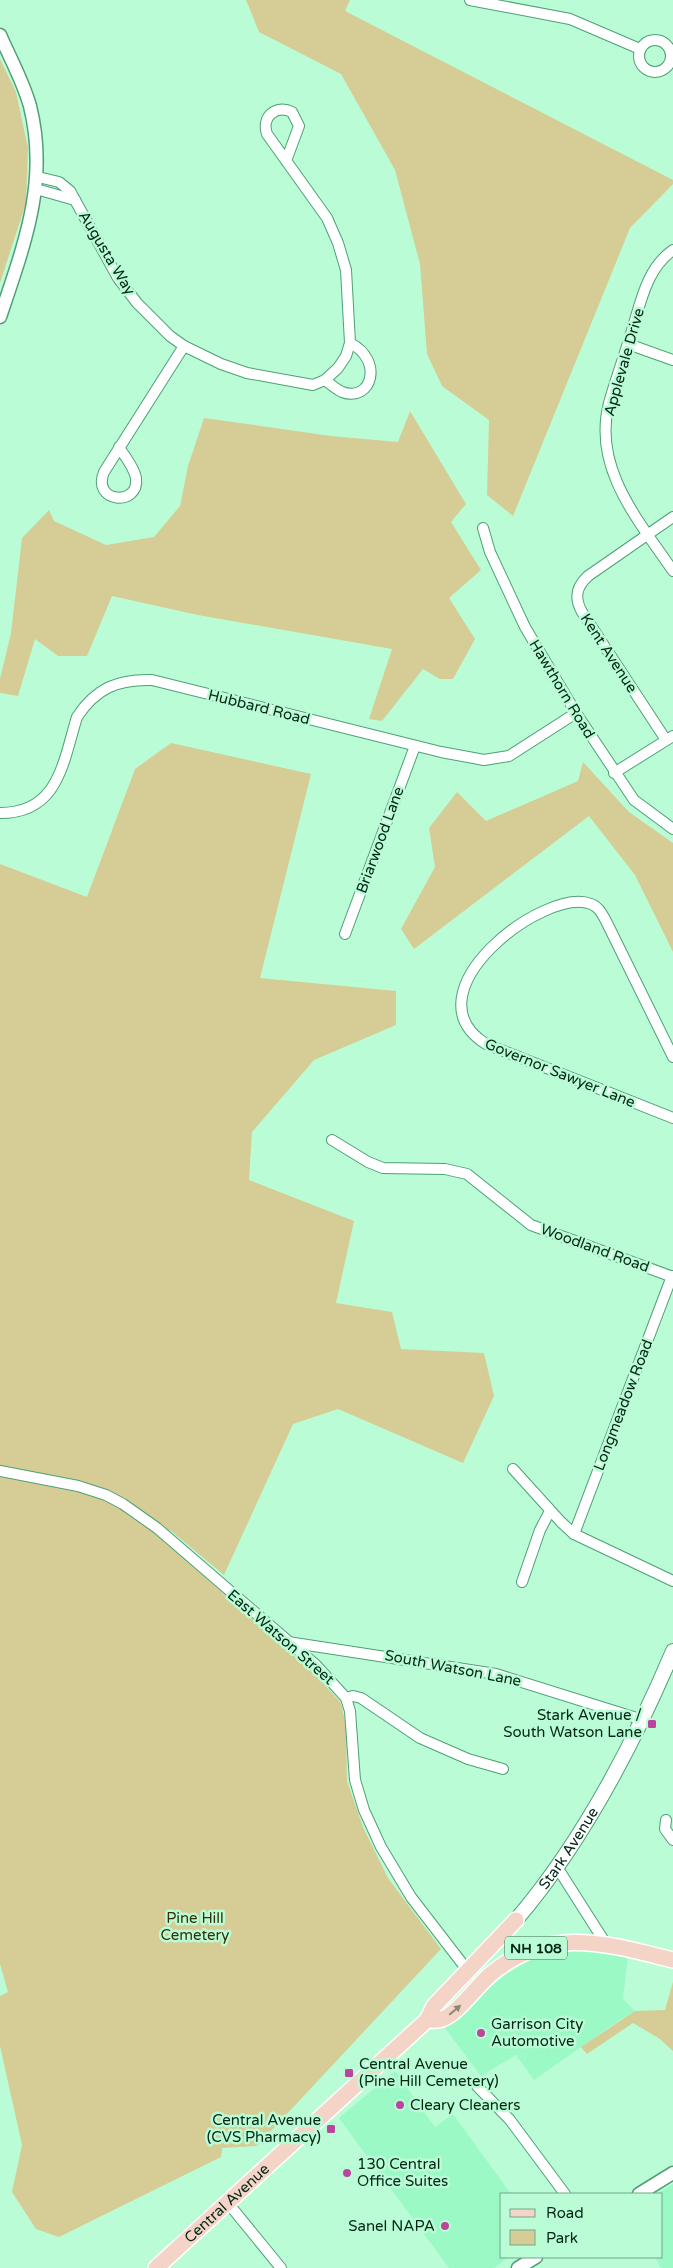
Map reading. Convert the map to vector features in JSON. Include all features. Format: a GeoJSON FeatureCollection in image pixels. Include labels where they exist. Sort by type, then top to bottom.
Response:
{"type":"FeatureCollection","features":[{"type":"Feature","properties":{"kind":"main road","name":"Stark Avenue"},"geometry":{"type":"LineString","coordinates":[[427,2020],[434,2006],[516,1920],[557,1866],[643,1720],[673,1651]]}},
{"type":"Feature","properties":{"kind":"main road","name":"Central Avenue"},"geometry":{"type":"LineString","coordinates":[[156,2268],[427,2020],[443,2019],[492,1973],[536,1948],[572,1941],[606,1944],[673,1960]]}},
{"type":"Feature","properties":{"kind":"main road"},"geometry":{"type":"LineString","coordinates":[[468,1970],[477,1988]]}},
{"type":"Feature","properties":{"kind":"street"},"geometry":{"type":"LineString","coordinates":[[470,0],[570,19],[640,49]]}},
{"type":"Feature","properties":{"kind":"street"},"geometry":{"type":"LineString","coordinates":[[0,35],[29,104],[37,144],[37,183],[22,251],[0,317]]}},
{"type":"Feature","properties":{"kind":"street"},"geometry":{"type":"LineString","coordinates":[[286,161],[299,126],[296,116],[282,109],[276,110],[268,117],[266,128],[286,161],[327,218],[338,243],[346,270],[350,344],[346,356],[338,368],[325,380],[341,391],[348,393],[362,390],[368,383],[372,370],[365,354],[350,344]]}},
{"type":"Feature","properties":{"kind":"street","name":"Augusta Way"},"geometry":{"type":"LineString","coordinates":[[37,183],[75,200],[118,278],[158,324],[184,346],[221,364],[247,373],[306,385],[313,385],[325,380]]}},
{"type":"Feature","properties":{"kind":"street","name":"Applevale Drive"},"geometry":{"type":"LineString","coordinates":[[673,250],[663,258],[650,276],[609,403],[606,430],[607,451],[616,481],[673,571]]}},
{"type":"Feature","properties":{"kind":"street"},"geometry":{"type":"LineString","coordinates":[[628,344],[673,360]]}},
{"type":"Feature","properties":{"kind":"street"},"geometry":{"type":"LineString","coordinates":[[119,447],[132,468],[136,481],[132,492],[122,498],[116,498],[106,493],[101,483],[101,477],[119,447],[184,346]]}},
{"type":"Feature","properties":{"kind":"street"},"geometry":{"type":"LineString","coordinates":[[648,534],[673,517]]}},
{"type":"Feature","properties":{"kind":"street","name":"Hawthorn Road"},"geometry":{"type":"LineString","coordinates":[[483,528],[490,552],[525,627],[576,713],[614,773],[642,807],[673,829]]}},
{"type":"Feature","properties":{"kind":"street","name":"Kent Avenue"},"geometry":{"type":"LineString","coordinates":[[648,534],[588,576],[580,585],[577,598],[582,612],[669,738]]}},
{"type":"Feature","properties":{"kind":"street","name":"Hubbard Road"},"geometry":{"type":"LineString","coordinates":[[0,813],[19,812],[29,808],[54,788],[77,717],[84,708],[112,685],[132,679],[152,680],[468,758],[498,759],[519,751],[576,713]]}},
{"type":"Feature","properties":{"kind":"street"},"geometry":{"type":"LineString","coordinates":[[614,773],[669,738]]}},
{"type":"Feature","properties":{"kind":"street","name":"Briarwood Lane"},"geometry":{"type":"LineString","coordinates":[[345,934],[415,746]]}},
{"type":"Feature","properties":{"kind":"street","name":"Governor Sawyer Lane"},"geometry":{"type":"LineString","coordinates":[[673,1057],[606,921],[598,908],[592,904],[568,902],[527,921],[483,955],[469,974],[464,987],[462,1004],[465,1021],[476,1038],[536,1066],[673,1118]]}},
{"type":"Feature","properties":{"kind":"street","name":"Woodland Road"},"geometry":{"type":"LineString","coordinates":[[332,1140],[368,1162],[383,1168],[445,1169],[467,1174],[531,1225],[672,1277]]}},
{"type":"Feature","properties":{"kind":"street","name":"Longmeadow Road"},"geometry":{"type":"LineString","coordinates":[[574,1534],[672,1277]]}},
{"type":"Feature","properties":{"kind":"street"},"geometry":{"type":"LineString","coordinates":[[513,1469],[574,1534],[673,1581]]}},
{"type":"Feature","properties":{"kind":"street","name":"East Watson Street"},"geometry":{"type":"LineString","coordinates":[[0,1470],[78,1486],[106,1495],[124,1504],[157,1528],[316,1665],[346,1698],[351,1719],[355,1780],[372,1828],[399,1880],[468,1970]]}},
{"type":"Feature","properties":{"kind":"street"},"geometry":{"type":"LineString","coordinates":[[522,1582],[540,1530],[550,1510]]}},
{"type":"Feature","properties":{"kind":"street","name":"South Watson Lane"},"geometry":{"type":"LineString","coordinates":[[288,1642],[496,1674],[643,1720]]}},
{"type":"Feature","properties":{"kind":"street"},"geometry":{"type":"LineString","coordinates":[[346,1698],[361,1698],[420,1738],[468,1759],[504,1769]]}},
{"type":"Feature","properties":{"kind":"street"},"geometry":{"type":"LineString","coordinates":[[666,1820],[666,1829],[673,1840]]}},
{"type":"Feature","properties":{"kind":"street"},"geometry":{"type":"LineString","coordinates":[[557,1866],[606,1944]]}},
{"type":"Feature","properties":{"kind":"street"},"geometry":{"type":"LineString","coordinates":[[477,2086],[510,2120],[564,2193]]}},
{"type":"Feature","properties":{"kind":"street"},"geometry":{"type":"LineString","coordinates":[[641,2193],[673,2173]]}},
{"type":"Feature","properties":{"kind":"street"},"geometry":{"type":"LineString","coordinates":[[228,2203],[281,2268]]}},
{"type":"Feature","properties":{"kind":"street"},"geometry":{"type":"LineString","coordinates":[[518,2268],[534,2258]]}},
{"type":"Feature","properties":{"kind":"shaded area"},"geometry":{"type":"Polygon","coordinates":[[[594,1949],[628,1955],[623,1999],[635,2011],[534,2080],[516,2055],[481,2076],[445,2028],[453,2018],[504,1976],[532,1958],[557,1950],[594,1949]]]}},
{"type":"Feature","properties":{"kind":"shaded area"},"geometry":{"type":"Polygon","coordinates":[[[395,2071],[435,2127],[453,2114],[510,2193],[500,2193],[500,2258],[508,2258],[494,2268],[449,2268],[339,2118],[395,2071]]]}},
{"type":"Feature","properties":{"kind":"shaded area"},"geometry":{"type":"Polygon","coordinates":[[[673,2184],[673,2268],[661,2268],[656,2258],[663,2258],[663,2193],[659,2193],[673,2184]]]}},
{"type":"Feature","properties":{"kind":"green space"},"geometry":{"type":"Polygon","coordinates":[[[246,0],[350,0],[345,11],[673,180],[673,184],[630,228],[513,516],[487,495],[489,420],[442,386],[427,354],[420,264],[395,170],[341,74],[259,32],[246,0]]]}},
{"type":"Feature","properties":{"kind":"green space"},"geometry":{"type":"Polygon","coordinates":[[[0,59],[16,92],[28,148],[26,203],[0,283],[0,59]]]}},
{"type":"Feature","properties":{"kind":"green space"},"geometry":{"type":"Polygon","coordinates":[[[410,411],[466,504],[451,522],[481,570],[449,598],[475,639],[453,679],[440,679],[423,669],[382,721],[369,719],[392,649],[198,615],[112,596],[87,656],[58,656],[35,639],[18,696],[0,693],[0,679],[11,633],[22,538],[49,510],[54,521],[106,545],[154,537],[180,506],[188,466],[204,418],[331,436],[398,442],[410,411]]]}},
{"type":"Feature","properties":{"kind":"green space","name":"Pine Hill Cemetery"},"geometry":{"type":"Polygon","coordinates":[[[171,743],[311,774],[260,978],[396,991],[396,1025],[314,1060],[252,1132],[249,1180],[354,1221],[336,1303],[392,1312],[401,1349],[484,1353],[494,1396],[463,1463],[338,1409],[293,1424],[224,1575],[170,1530],[164,1541],[314,1673],[341,1703],[346,1726],[347,1781],[363,1827],[388,1878],[441,1949],[257,2146],[222,2148],[221,2157],[59,2237],[36,2229],[12,2192],[22,2145],[0,2046],[0,1996],[8,1992],[0,1964],[0,864],[87,897],[135,769],[171,743]]]}},
{"type":"Feature","properties":{"kind":"green space"},"geometry":{"type":"Polygon","coordinates":[[[583,762],[629,812],[673,843],[673,952],[635,875],[589,816],[414,949],[401,929],[435,867],[429,828],[457,792],[486,821],[578,781],[583,762]]]}},
{"type":"Feature","properties":{"kind":"green space"},"geometry":{"type":"Polygon","coordinates":[[[673,1982],[673,2051],[660,2039],[633,2023],[587,2054],[581,2047],[635,2011],[665,2010],[673,1982]]]}},
{"type":"Feature","properties":{"kind":"place","name":"Stark Avenue / South Watson Lane"},"geometry":{"type":"Point","coordinates":[652,1724]}},
{"type":"Feature","properties":{"kind":"place","name":"Garrison City Automotive"},"geometry":{"type":"Point","coordinates":[481,2033]}},
{"type":"Feature","properties":{"kind":"place","name":"Central Avenue (Pine Hill Cemetery)"},"geometry":{"type":"Point","coordinates":[349,2073]}},
{"type":"Feature","properties":{"kind":"place","name":"Cleary Cleaners"},"geometry":{"type":"Point","coordinates":[400,2105]}},
{"type":"Feature","properties":{"kind":"place","name":"Central Avenue (CVS Pharmacy)"},"geometry":{"type":"Point","coordinates":[331,2129]}},
{"type":"Feature","properties":{"kind":"place","name":"130 Central Office Suites"},"geometry":{"type":"Point","coordinates":[347,2173]}},
{"type":"Feature","properties":{"kind":"place","name":"Sanel NAPA"},"geometry":{"type":"Point","coordinates":[445,2226]}}]}
